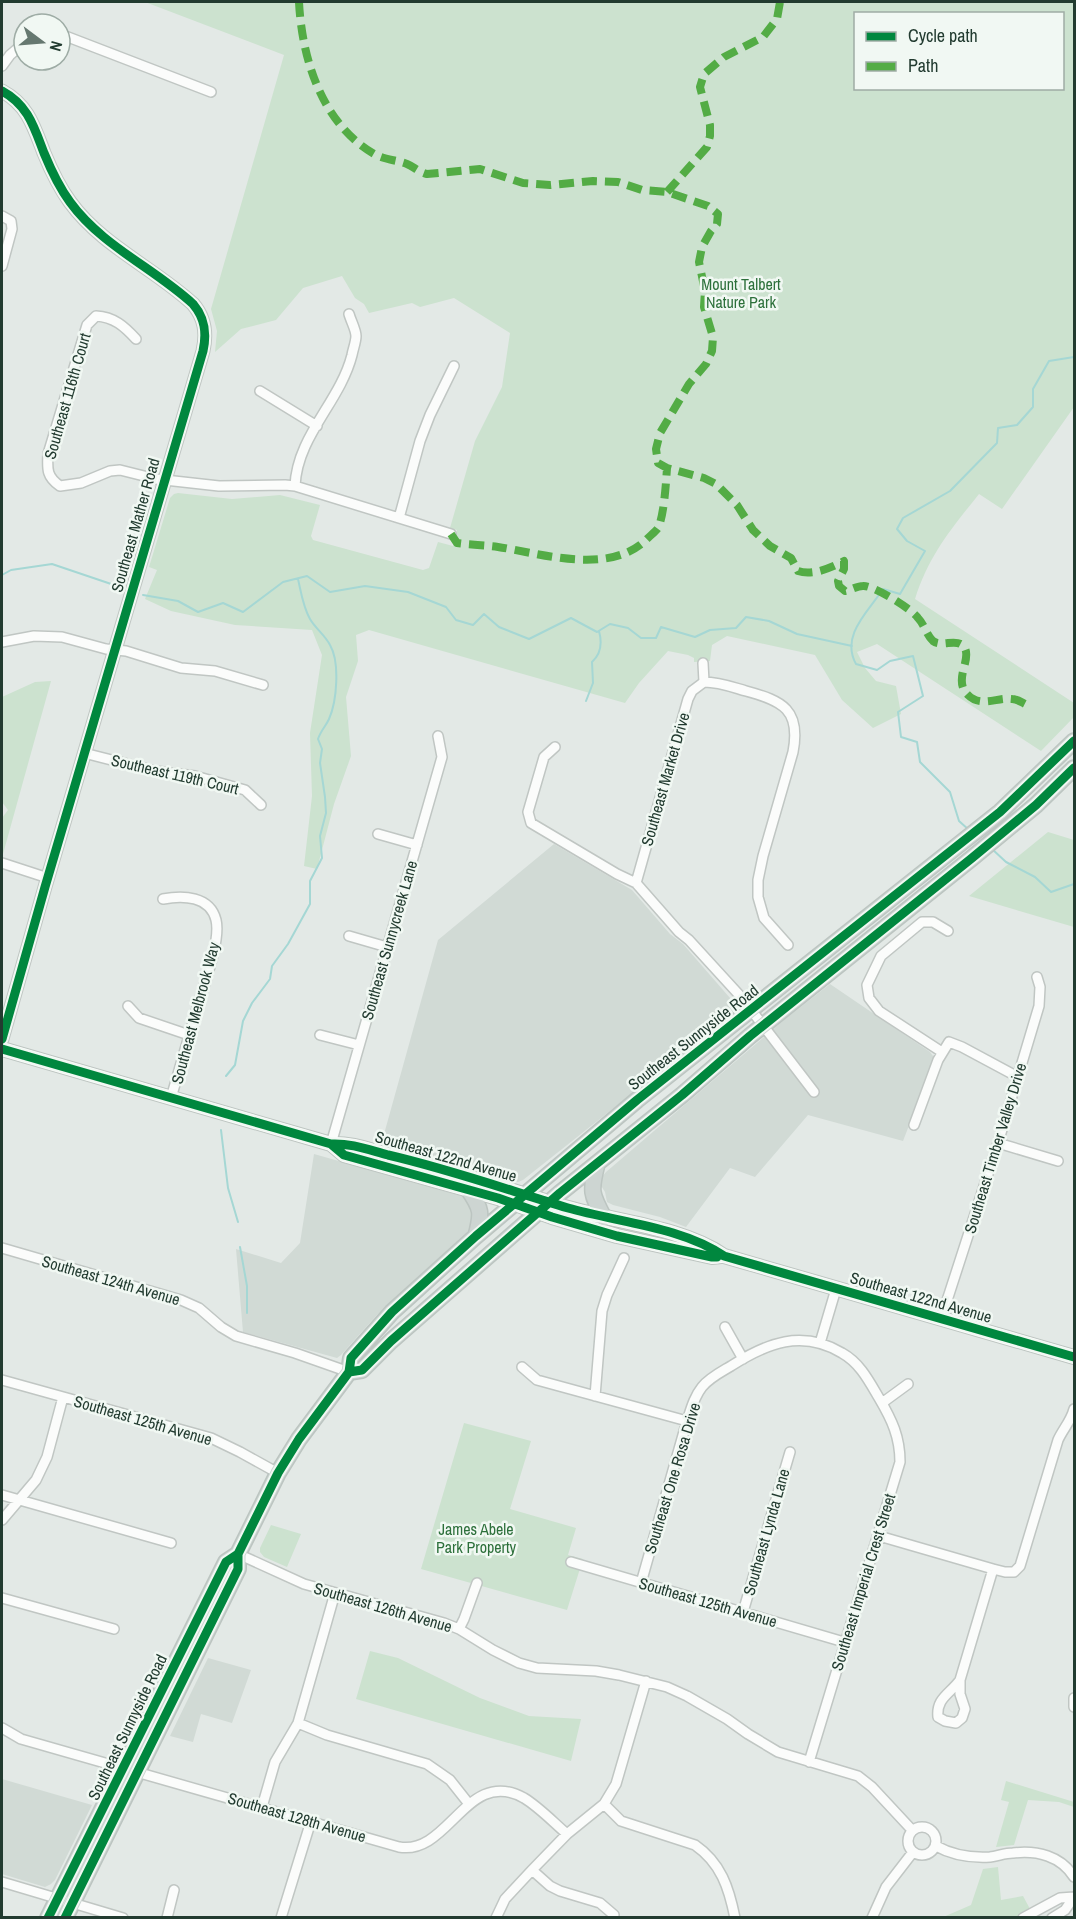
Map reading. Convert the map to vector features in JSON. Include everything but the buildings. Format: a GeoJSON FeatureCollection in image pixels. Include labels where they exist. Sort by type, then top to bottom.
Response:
{"type":"FeatureCollection","features":[{"type":"Feature","properties":{"kind":"main road","name":"Southeast Sunnyside Road"},"geometry":{"type":"LineString","coordinates":[[48,1917],[65,1901],[130,1770],[189,1636],[226,1562],[237,1554],[278,1473],[312,1420],[349,1372],[351,1358],[392,1312],[476,1236],[637,1100],[1000,812],[1074,741]]}},
{"type":"Feature","properties":{"kind":"main road","name":"Southeast Sunnyside Road"},"geometry":{"type":"LineString","coordinates":[[349,1372],[362,1370],[391,1341],[538,1212],[763,1026],[972,858],[1074,768]]}},
{"type":"Feature","properties":{"kind":"main road","name":"Southeast 122nd Avenue"},"geometry":{"type":"LineString","coordinates":[[2,1049],[331,1144],[346,1143],[419,1162],[520,1199],[538,1212],[617,1236],[712,1257],[724,1256]]}},
{"type":"Feature","properties":{"kind":"main road","name":"Southeast 122nd Avenue"},"geometry":{"type":"LineString","coordinates":[[331,1144],[344,1155],[468,1189],[550,1202],[604,1218],[682,1236],[724,1256],[1074,1357]]}},
{"type":"Feature","properties":{"kind":"main road"},"geometry":{"type":"LineString","coordinates":[[379,1164],[387,1160],[415,1166],[419,1162]]}},
{"type":"Feature","properties":{"kind":"main road"},"geometry":{"type":"LineString","coordinates":[[597,1164],[592,1192],[604,1218]]}},
{"type":"Feature","properties":{"kind":"main road"},"geometry":{"type":"LineString","coordinates":[[468,1189],[481,1210],[476,1236]]}},
{"type":"Feature","properties":{"kind":"main road"},"geometry":{"type":"LineString","coordinates":[[391,1341],[392,1312]]}},
{"type":"Feature","properties":{"kind":"main road","name":"Southeast Sunnyside Road"},"geometry":{"type":"LineString","coordinates":[[130,1770],[191,1666],[238,1569],[237,1554]]}},
{"type":"Feature","properties":{"kind":"main road"},"geometry":{"type":"LineString","coordinates":[[189,1636],[191,1666]]}},
{"type":"Feature","properties":{"kind":"main road","name":"Southeast Sunnyside Road"},"geometry":{"type":"LineString","coordinates":[[65,1901],[65,1917]]}},
{"type":"Feature","properties":{"kind":"street"},"geometry":{"type":"LineString","coordinates":[[72,39],[211,92]]}},
{"type":"Feature","properties":{"kind":"street"},"geometry":{"type":"LineString","coordinates":[[2,48],[10,55],[2,66]]}},
{"type":"Feature","properties":{"kind":"street","name":"Southeast Mather Road"},"geometry":{"type":"LineString","coordinates":[[2,91],[17,101],[27,112],[56,179],[82,217],[124,253],[188,299],[202,316],[206,336],[2,1039]]}},
{"type":"Feature","properties":{"kind":"street"},"geometry":{"type":"LineString","coordinates":[[2,216],[11,221],[12,229],[2,266]]}},
{"type":"Feature","properties":{"kind":"street"},"geometry":{"type":"LineString","coordinates":[[295,486],[301,454],[341,385],[350,361],[356,336],[349,315]]}},
{"type":"Feature","properties":{"kind":"street","name":"Southeast 116th Court"},"geometry":{"type":"LineString","coordinates":[[136,339],[126,328],[105,316],[96,316],[87,325],[48,454],[47,468],[52,480],[60,486],[81,483],[110,471],[120,470],[164,479]]}},
{"type":"Feature","properties":{"kind":"street"},"geometry":{"type":"LineString","coordinates":[[399,518],[420,441],[454,366]]}},
{"type":"Feature","properties":{"kind":"street"},"geometry":{"type":"LineString","coordinates":[[260,391],[316,426]]}},
{"type":"Feature","properties":{"kind":"street"},"geometry":{"type":"LineString","coordinates":[[164,479],[231,487],[277,484],[295,486],[451,534]]}},
{"type":"Feature","properties":{"kind":"street"},"geometry":{"type":"LineString","coordinates":[[2,642],[47,636],[68,638],[126,651],[181,668],[216,671],[263,685]]}},
{"type":"Feature","properties":{"kind":"street"},"geometry":{"type":"LineString","coordinates":[[703,663],[704,682],[715,682],[769,697],[786,708],[795,725],[796,738],[793,752],[758,880],[758,897],[764,918],[788,945]]}},
{"type":"Feature","properties":{"kind":"street","name":"Southeast Market Drive"},"geometry":{"type":"LineString","coordinates":[[636,883],[688,699],[692,691],[704,682]]}},
{"type":"Feature","properties":{"kind":"street","name":"Southeast Sunnycreek Lane"},"geometry":{"type":"LineString","coordinates":[[331,1144],[442,757],[438,736]]}},
{"type":"Feature","properties":{"kind":"street"},"geometry":{"type":"LineString","coordinates":[[555,747],[544,757],[528,812],[531,823],[636,883],[751,1010],[814,1092]]}},
{"type":"Feature","properties":{"kind":"street","name":"Southeast 119th Court"},"geometry":{"type":"LineString","coordinates":[[84,753],[155,771],[195,776],[245,790],[261,805]]}},
{"type":"Feature","properties":{"kind":"street"},"geometry":{"type":"LineString","coordinates":[[1061,755],[1074,768]]}},
{"type":"Feature","properties":{"kind":"street"},"geometry":{"type":"LineString","coordinates":[[378,834],[417,845]]}},
{"type":"Feature","properties":{"kind":"street"},"geometry":{"type":"LineString","coordinates":[[2,863],[48,878]]}},
{"type":"Feature","properties":{"kind":"street","name":"Southeast Melbrook Way"},"geometry":{"type":"LineString","coordinates":[[163,899],[179,896],[204,902],[212,910],[217,921],[214,949],[171,1098]]}},
{"type":"Feature","properties":{"kind":"street"},"geometry":{"type":"LineString","coordinates":[[942,1052],[879,1011],[869,998],[867,985],[881,956],[922,922],[933,922],[948,931]]}},
{"type":"Feature","properties":{"kind":"street"},"geometry":{"type":"LineString","coordinates":[[349,936],[387,947]]}},
{"type":"Feature","properties":{"kind":"street","name":"Southeast Timber Valley Drive"},"geometry":{"type":"LineString","coordinates":[[940,1319],[998,1143],[1041,998],[1037,976]]}},
{"type":"Feature","properties":{"kind":"street"},"geometry":{"type":"LineString","coordinates":[[128,1006],[139,1018],[189,1035]]}},
{"type":"Feature","properties":{"kind":"street"},"geometry":{"type":"LineString","coordinates":[[321,1035],[359,1046]]}},
{"type":"Feature","properties":{"kind":"street"},"geometry":{"type":"LineString","coordinates":[[914,1125],[942,1052],[949,1042],[1018,1077]]}},
{"type":"Feature","properties":{"kind":"street"},"geometry":{"type":"LineString","coordinates":[[998,1143],[1058,1161]]}},
{"type":"Feature","properties":{"kind":"street","name":"Southeast 124th Avenue"},"geometry":{"type":"LineString","coordinates":[[2,1248],[191,1303],[220,1327],[236,1336],[349,1372]]}},
{"type":"Feature","properties":{"kind":"street"},"geometry":{"type":"LineString","coordinates":[[595,1396],[602,1311],[624,1258]]}},
{"type":"Feature","properties":{"kind":"street"},"geometry":{"type":"LineString","coordinates":[[820,1343],[836,1289]]}},
{"type":"Feature","properties":{"kind":"street"},"geometry":{"type":"LineString","coordinates":[[725,1327],[743,1359]]}},
{"type":"Feature","properties":{"kind":"street","name":"Southeast One Rosa Drive"},"geometry":{"type":"LineString","coordinates":[[641,1583],[687,1421],[702,1386],[765,1347],[783,1341],[820,1343]]}},
{"type":"Feature","properties":{"kind":"street","name":"Southeast Imperial Crest Street"},"geometry":{"type":"LineString","coordinates":[[809,1762],[900,1462],[897,1433],[861,1369],[842,1353],[820,1343]]}},
{"type":"Feature","properties":{"kind":"street"},"geometry":{"type":"LineString","coordinates":[[522,1367],[537,1380],[687,1421]]}},
{"type":"Feature","properties":{"kind":"street","name":"Southeast 125th Avenue"},"geometry":{"type":"LineString","coordinates":[[2,1380],[211,1438],[278,1473]]}},
{"type":"Feature","properties":{"kind":"street"},"geometry":{"type":"LineString","coordinates":[[882,1403],[908,1384]]}},
{"type":"Feature","properties":{"kind":"street"},"geometry":{"type":"LineString","coordinates":[[2,1520],[36,1480],[47,1457],[63,1397]]}},
{"type":"Feature","properties":{"kind":"street"},"geometry":{"type":"LineString","coordinates":[[879,1536],[993,1569],[1014,1572],[1020,1566],[1058,1440],[1072,1419],[1074,1409]]}},
{"type":"Feature","properties":{"kind":"street","name":"Southeast Lynda Lane"},"geometry":{"type":"LineString","coordinates":[[743,1612],[790,1452]]}},
{"type":"Feature","properties":{"kind":"street"},"geometry":{"type":"LineString","coordinates":[[2,1495],[171,1543]]}},
{"type":"Feature","properties":{"kind":"street","name":"Southeast 126th Avenue"},"geometry":{"type":"LineString","coordinates":[[237,1554],[294,1580],[444,1623],[459,1629],[493,1650],[528,1665],[546,1669],[596,1671],[666,1687],[703,1704],[778,1752],[858,1776],[872,1787],[912,1830]]}},
{"type":"Feature","properties":{"kind":"street","name":"Southeast 125th Avenue"},"geometry":{"type":"LineString","coordinates":[[571,1562],[844,1642]]}},
{"type":"Feature","properties":{"kind":"street"},"geometry":{"type":"LineString","coordinates":[[960,1680],[993,1569]]}},
{"type":"Feature","properties":{"kind":"street"},"geometry":{"type":"LineString","coordinates":[[459,1629],[477,1583]]}},
{"type":"Feature","properties":{"kind":"street"},"geometry":{"type":"LineString","coordinates":[[262,1807],[275,1762],[298,1723],[335,1593]]}},
{"type":"Feature","properties":{"kind":"street"},"geometry":{"type":"LineString","coordinates":[[2,1598],[114,1629]]}},
{"type":"Feature","properties":{"kind":"street"},"geometry":{"type":"LineString","coordinates":[[496,1917],[506,1899],[532,1870],[567,1834],[604,1804],[616,1784],[645,1681]]}},
{"type":"Feature","properties":{"kind":"street"},"geometry":{"type":"LineString","coordinates":[[1074,1698],[1074,1707]]}},
{"type":"Feature","properties":{"kind":"street"},"geometry":{"type":"LineString","coordinates":[[298,1723],[327,1735],[427,1764],[450,1780],[469,1804]]}},
{"type":"Feature","properties":{"kind":"street","name":"Southeast 128th Avenue"},"geometry":{"type":"LineString","coordinates":[[2,1728],[21,1739],[399,1847],[412,1848],[429,1842],[469,1804],[489,1792],[516,1795],[531,1803],[567,1834]]}},
{"type":"Feature","properties":{"kind":"street"},"geometry":{"type":"LineString","coordinates":[[604,1804],[621,1821],[695,1845],[702,1850],[715,1862],[722,1873],[735,1917]]}},
{"type":"Feature","properties":{"kind":"street"},"geometry":{"type":"LineString","coordinates":[[281,1917],[311,1821]]}},
{"type":"Feature","properties":{"kind":"street"},"geometry":{"type":"LineString","coordinates":[[925,1826],[932,1830],[936,1837],[936,1846],[927,1854],[919,1855],[913,1852],[909,1848],[912,1830],[925,1826]]}},
{"type":"Feature","properties":{"kind":"street"},"geometry":{"type":"LineString","coordinates":[[936,1846],[959,1855],[990,1857],[1024,1852],[1039,1853],[1061,1862],[1074,1877]]}},
{"type":"Feature","properties":{"kind":"street"},"geometry":{"type":"LineString","coordinates":[[872,1917],[886,1887],[913,1852]]}},
{"type":"Feature","properties":{"kind":"street"},"geometry":{"type":"LineString","coordinates":[[532,1870],[550,1886],[600,1903],[614,1915]]}},
{"type":"Feature","properties":{"kind":"street"},"geometry":{"type":"LineString","coordinates":[[2,1882],[123,1917]]}},
{"type":"Feature","properties":{"kind":"street"},"geometry":{"type":"LineString","coordinates":[[166,1917],[174,1890]]}},
{"type":"Feature","properties":{"kind":"street"},"geometry":{"type":"LineString","coordinates":[[1023,1917],[1060,1898],[1074,1897]]}},
{"type":"Feature","properties":{"kind":"street"},"geometry":{"type":"LineString","coordinates":[[1052,1917],[1065,1910],[1074,1897]]}},
{"type":"Feature","properties":{"kind":"shaded area"},"geometry":{"type":"Polygon","coordinates":[[[554,844],[632,890],[730,998],[734,1008],[732,1014],[518,1182],[381,1145],[438,940],[554,844]]]}},
{"type":"Feature","properties":{"kind":"shaded area"},"geometry":{"type":"Polygon","coordinates":[[[830,984],[933,1056],[934,1061],[903,1141],[808,1115],[755,1177],[730,1168],[686,1227],[607,1202],[600,1184],[606,1172],[784,1020],[830,984]]]}},
{"type":"Feature","properties":{"kind":"shaded area"},"geometry":{"type":"Polygon","coordinates":[[[314,1154],[462,1196],[472,1207],[473,1223],[469,1230],[376,1316],[337,1358],[243,1332],[236,1249],[281,1263],[300,1243],[314,1154]]]}},
{"type":"Feature","properties":{"kind":"shaded area"},"geometry":{"type":"Polygon","coordinates":[[[208,1658],[251,1670],[232,1723],[201,1714],[193,1742],[170,1736],[208,1658]]]}},
{"type":"Feature","properties":{"kind":"shaded area"},"geometry":{"type":"Polygon","coordinates":[[[2,1779],[92,1805],[55,1880],[45,1887],[2,1874],[2,1779]]]}},
{"type":"Feature","properties":{"kind":"green space","name":"Mount Talbert Nature Park"},"geometry":{"type":"Polygon","coordinates":[[[145,2],[1074,2],[1074,407],[1002,509],[979,494],[934,556],[915,599],[1074,703],[1074,717],[1041,751],[877,644],[857,652],[865,668],[876,681],[896,686],[901,714],[873,728],[842,700],[815,655],[727,636],[712,645],[710,661],[694,662],[694,658],[688,655],[668,651],[639,683],[625,703],[369,630],[356,635],[358,661],[346,697],[351,756],[334,804],[317,869],[304,866],[312,796],[310,733],[322,655],[312,630],[235,625],[171,611],[145,599],[157,570],[149,567],[170,498],[178,493],[232,499],[280,495],[320,505],[311,536],[313,540],[423,570],[429,568],[438,542],[453,546],[457,530],[450,528],[475,441],[502,387],[510,333],[454,298],[420,307],[412,303],[369,313],[364,304],[355,298],[342,276],[303,288],[276,320],[241,329],[215,352],[217,331],[211,309],[284,55],[145,2]]]}},
{"type":"Feature","properties":{"kind":"green space"},"geometry":{"type":"Polygon","coordinates":[[[51,681],[3,854],[2,818],[8,810],[2,802],[2,697],[35,682],[51,681]]]}},
{"type":"Feature","properties":{"kind":"green space"},"geometry":{"type":"Polygon","coordinates":[[[1048,832],[1074,840],[1074,927],[969,896],[1048,832]]]}},
{"type":"Feature","properties":{"kind":"green space","name":"James Abele Park Property"},"geometry":{"type":"Polygon","coordinates":[[[464,1423],[531,1441],[510,1509],[576,1528],[568,1555],[583,1559],[567,1610],[421,1569],[464,1423]]]}},
{"type":"Feature","properties":{"kind":"green space"},"geometry":{"type":"Polygon","coordinates":[[[271,1525],[301,1534],[287,1567],[264,1557],[260,1552],[271,1525]]]}},
{"type":"Feature","properties":{"kind":"green space"},"geometry":{"type":"Polygon","coordinates":[[[370,1651],[398,1658],[480,1698],[529,1716],[581,1719],[571,1761],[356,1699],[370,1651]]]}},
{"type":"Feature","properties":{"kind":"green space"},"geometry":{"type":"Polygon","coordinates":[[[1006,1781],[1074,1802],[1074,1807],[1059,1802],[1028,1800],[1014,1845],[996,1847],[1009,1802],[1001,1800],[1006,1781]]]}},
{"type":"Feature","properties":{"kind":"green space"},"geometry":{"type":"Polygon","coordinates":[[[998,1867],[1001,1900],[1023,1896],[1030,1909],[1016,1917],[941,1918],[971,1905],[983,1869],[998,1867]]]}},
{"type":"Feature","properties":{"kind":"waterway"},"geometry":{"type":"LineString","coordinates":[[969,830],[959,821],[950,792],[920,762],[917,742],[901,737],[898,712],[923,696],[913,656],[890,661],[877,670],[856,664],[852,653],[854,633],[883,589],[900,594],[925,551],[907,541],[897,529],[903,518],[950,491],[997,443],[998,428],[1017,425],[1033,407],[1033,389],[1049,361],[1074,357]]}},
{"type":"Feature","properties":{"kind":"waterway"},"geometry":{"type":"LineString","coordinates":[[2,575],[11,570],[52,564],[120,587]]}},
{"type":"Feature","properties":{"kind":"waterway"},"geometry":{"type":"LineString","coordinates":[[143,595],[178,601],[198,612],[223,603],[243,612],[283,582],[307,576],[330,592],[365,586],[408,592],[446,607],[456,620],[473,625],[484,614],[499,627],[529,639],[571,618],[597,632],[610,624],[628,628],[641,638],[656,638],[661,627],[695,637],[710,630],[736,628],[746,617],[769,621],[797,634],[852,646]]}},
{"type":"Feature","properties":{"kind":"waterway"},"geometry":{"type":"LineString","coordinates":[[226,1076],[235,1065],[243,1021],[252,1003],[270,979],[272,966],[288,944],[310,904],[310,881],[322,858],[320,836],[326,813],[320,763],[322,749],[318,739],[332,711],[336,671],[333,652],[308,614],[298,579]]}},
{"type":"Feature","properties":{"kind":"waterway"},"geometry":{"type":"LineString","coordinates":[[586,701],[593,683],[592,662],[600,648],[599,631]]}},
{"type":"Feature","properties":{"kind":"waterway"},"geometry":{"type":"LineString","coordinates":[[992,849],[1006,862],[1035,877],[1051,892],[1074,884]]}},
{"type":"Feature","properties":{"kind":"waterway"},"geometry":{"type":"LineString","coordinates":[[221,1130],[228,1188],[238,1222]]}},
{"type":"Feature","properties":{"kind":"waterway"},"geometry":{"type":"LineString","coordinates":[[240,1247],[247,1286],[247,1313]]}},
{"type":"Feature","properties":{"kind":"marked path"},"geometry":{"type":"LineString","coordinates":[[299,2],[305,46],[318,89],[342,126],[357,142],[376,155],[407,164],[427,174],[480,169],[523,183],[550,185],[593,181],[618,182],[642,190],[667,192],[708,206],[718,214],[717,224],[702,247],[699,262],[705,291],[704,307],[713,337],[712,351],[706,364],[689,384],[660,433],[656,449],[658,463],[716,484],[737,505],[753,530],[770,546],[791,558],[798,571],[815,572],[844,561],[844,569],[838,581],[839,586],[845,591],[863,586],[875,589],[914,614],[933,641],[961,644],[966,652],[962,683],[968,695],[973,699],[978,701],[1014,699],[1025,704]]}},
{"type":"Feature","properties":{"kind":"marked path"},"geometry":{"type":"LineString","coordinates":[[667,192],[707,147],[710,125],[700,87],[704,74],[724,57],[763,37],[777,19],[780,2]]}},
{"type":"Feature","properties":{"kind":"marked path"},"geometry":{"type":"LineString","coordinates":[[451,534],[457,543],[556,557],[596,559],[615,556],[633,550],[658,528],[663,508],[667,468]]}},
{"type":"Feature","properties":{"kind":"cycle path"},"geometry":{"type":"LineString","coordinates":[[2,91],[24,110],[52,172],[70,202],[83,218],[113,244],[193,304],[202,320],[205,338],[2,1039]]}},
{"type":"Feature","properties":{"kind":"cycle path"},"geometry":{"type":"LineString","coordinates":[[48,1918],[226,1562],[238,1554],[278,1473],[299,1439],[349,1372],[351,1358],[392,1312],[476,1236],[637,1100],[1000,812],[1074,741]]}},
{"type":"Feature","properties":{"kind":"cycle path"},"geometry":{"type":"LineString","coordinates":[[349,1372],[362,1370],[391,1341],[560,1193],[682,1095],[750,1036],[972,858],[1036,805],[1074,768]]}},
{"type":"Feature","properties":{"kind":"cycle path"},"geometry":{"type":"LineString","coordinates":[[2,1049],[331,1144],[367,1149],[456,1173],[568,1208],[649,1226],[689,1238],[724,1256],[1074,1357]]}},
{"type":"Feature","properties":{"kind":"cycle path"},"geometry":{"type":"LineString","coordinates":[[331,1144],[344,1155],[498,1198],[552,1217],[617,1236],[717,1257]]}},
{"type":"Feature","properties":{"kind":"cycle path"},"geometry":{"type":"LineString","coordinates":[[65,1918],[238,1569],[238,1554]]}}]}
